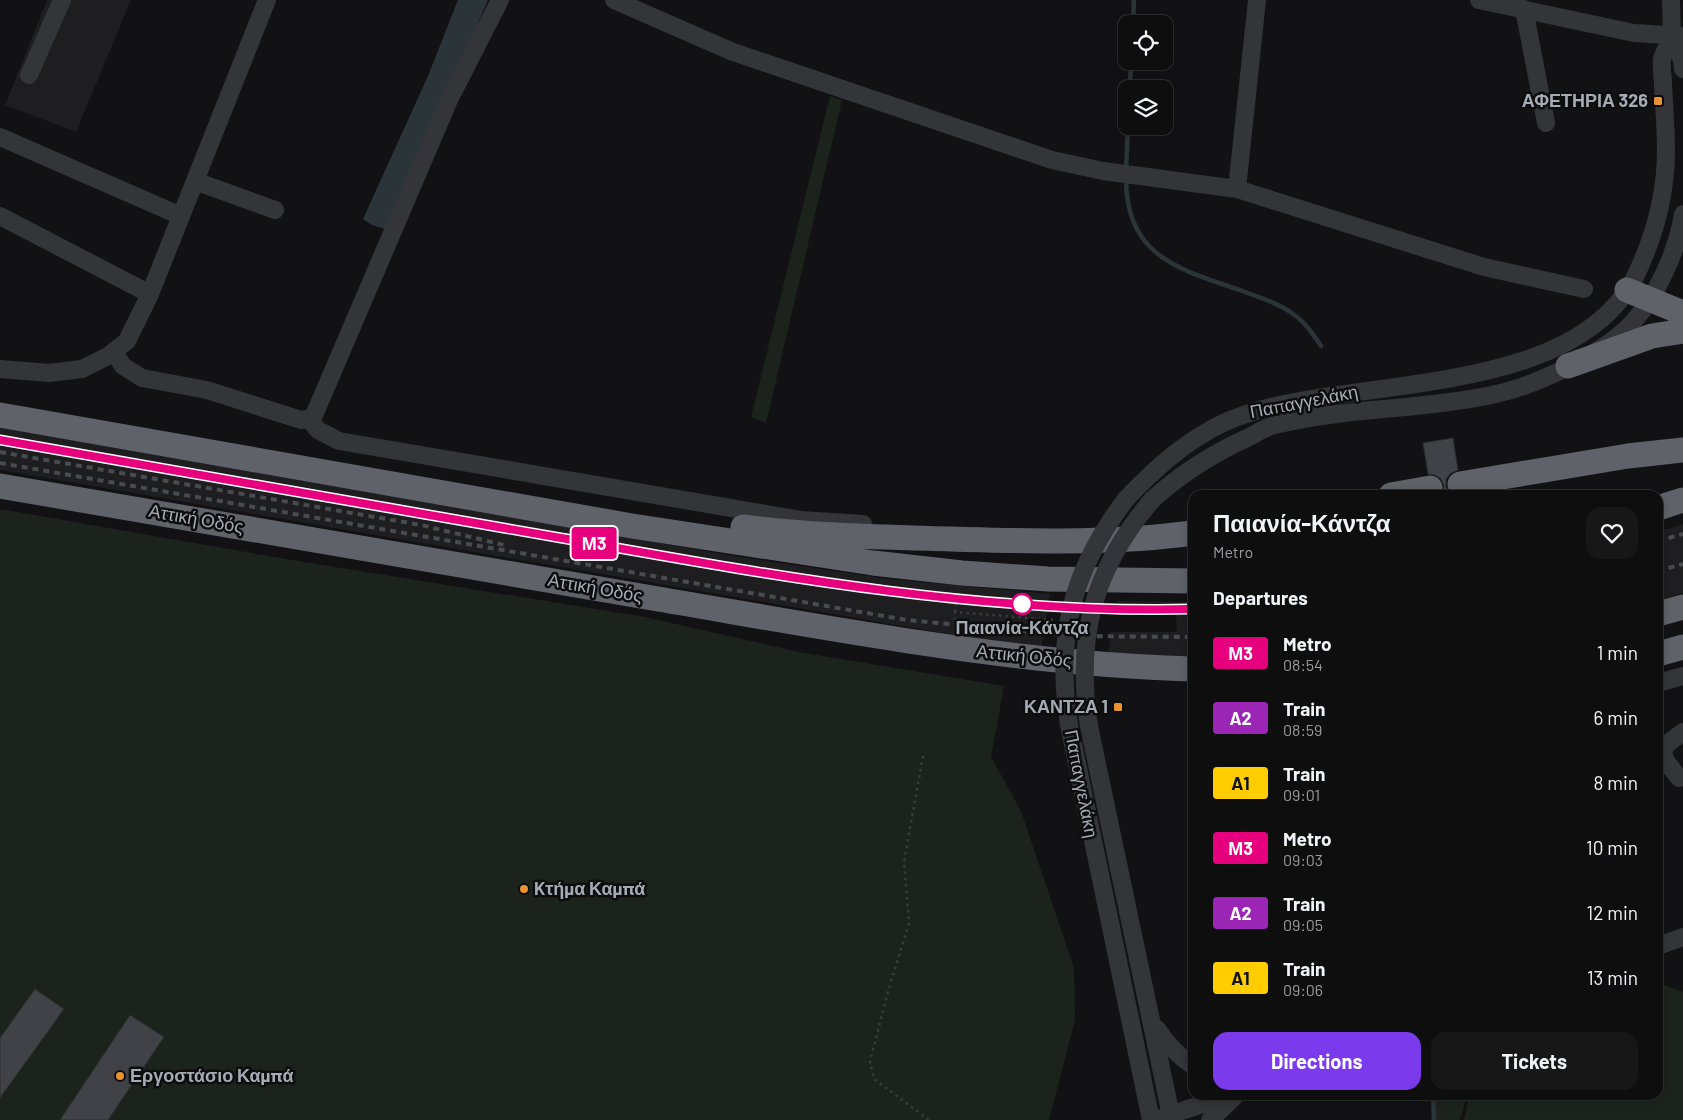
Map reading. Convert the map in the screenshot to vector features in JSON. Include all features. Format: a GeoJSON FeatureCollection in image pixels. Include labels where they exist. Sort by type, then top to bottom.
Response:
{"type":"FeatureCollection","features":[{"type":"Feature","properties":{"kind":"highway"},"geometry":{"type":"LineString","coordinates":[[1631,284],[1654,293],[1683,313]]}},
{"type":"Feature","properties":{"kind":"highway"},"geometry":{"type":"LineString","coordinates":[[1654,293],[1683,296]]}},
{"type":"Feature","properties":{"kind":"highway"},"geometry":{"type":"LineString","coordinates":[[1568,366],[1652,336],[1683,331]]}},
{"type":"Feature","properties":{"kind":"highway"},"geometry":{"type":"LineString","coordinates":[[0,415],[632,526],[873,563],[962,573],[1048,579],[1188,581]]}},
{"type":"Feature","properties":{"kind":"highway"},"geometry":{"type":"LineString","coordinates":[[1460,484],[1628,456],[1683,450]]}},
{"type":"Feature","properties":{"kind":"highway","name":"Αττική Οδός"},"geometry":{"type":"LineString","coordinates":[[0,486],[884,638],[1037,659],[1141,668],[1188,669]]}},
{"type":"Feature","properties":{"kind":"highway"},"geometry":{"type":"LineString","coordinates":[[1419,490],[1430,488]]}},
{"type":"Feature","properties":{"kind":"highway"},"geometry":{"type":"LineString","coordinates":[[1663,506],[1683,500]]}},
{"type":"Feature","properties":{"kind":"highway"},"geometry":{"type":"LineString","coordinates":[[632,526],[726,525],[812,534],[982,540],[1148,538],[1188,533]]}},
{"type":"Feature","properties":{"kind":"highway"},"geometry":{"type":"LineString","coordinates":[[1663,613],[1683,607]]}},
{"type":"Feature","properties":{"kind":"highway"},"geometry":{"type":"LineString","coordinates":[[1663,653],[1683,647]]}},
{"type":"Feature","properties":{"kind":"highway"},"geometry":{"type":"LineString","coordinates":[[1037,659],[1188,683]]}},
{"type":"Feature","properties":{"kind":"street"},"geometry":{"type":"LineString","coordinates":[[29,75],[62,0]]}},
{"type":"Feature","properties":{"kind":"street"},"geometry":{"type":"LineString","coordinates":[[0,369],[49,373],[82,368],[114,352],[128,340],[150,294],[267,0]]}},
{"type":"Feature","properties":{"kind":"street"},"geometry":{"type":"LineString","coordinates":[[114,352],[123,366],[142,378],[207,390],[279,415],[301,420],[309,419],[315,413],[449,100],[500,0]]}},
{"type":"Feature","properties":{"kind":"street"},"geometry":{"type":"LineString","coordinates":[[614,0],[741,54],[1052,160],[1103,171],[1236,189],[1484,267],[1584,290]]}},
{"type":"Feature","properties":{"kind":"street"},"geometry":{"type":"LineString","coordinates":[[1236,189],[1257,0]]}},
{"type":"Feature","properties":{"kind":"street"},"geometry":{"type":"LineString","coordinates":[[1479,0],[1634,33],[1678,36]]}},
{"type":"Feature","properties":{"kind":"street","name":"Παπαγγελάκη"},"geometry":{"type":"LineString","coordinates":[[1671,0],[1683,69]]}},
{"type":"Feature","properties":{"kind":"street"},"geometry":{"type":"LineString","coordinates":[[1524,9],[1546,123]]}},
{"type":"Feature","properties":{"kind":"street","name":"Παπαγγελάκη"},"geometry":{"type":"LineString","coordinates":[[1153,1120],[1068,725],[1063,677],[1067,621],[1075,591],[1090,553],[1126,499],[1162,462],[1188,443],[1217,426],[1244,414],[1308,398],[1446,378],[1511,366],[1562,344],[1590,327],[1614,307],[1631,284],[1657,219],[1664,186],[1666,151],[1662,60],[1678,36]]}},
{"type":"Feature","properties":{"kind":"street"},"geometry":{"type":"LineString","coordinates":[[0,137],[181,216]]}},
{"type":"Feature","properties":{"kind":"street"},"geometry":{"type":"LineString","coordinates":[[195,181],[275,210]]}},
{"type":"Feature","properties":{"kind":"street","name":"Παπαγγελάκη"},"geometry":{"type":"LineString","coordinates":[[1172,1117],[1089,726],[1083,672],[1085,647],[1094,601],[1103,575],[1120,542],[1135,520],[1173,482],[1203,460],[1273,425],[1318,417],[1446,403],[1498,394],[1541,380],[1598,349],[1632,323],[1654,293],[1677,238],[1683,214]]}},
{"type":"Feature","properties":{"kind":"street"},"geometry":{"type":"LineString","coordinates":[[0,216],[150,294]]}},
{"type":"Feature","properties":{"kind":"street"},"geometry":{"type":"LineString","coordinates":[[309,419],[327,437],[339,441],[801,520],[863,524]]}},
{"type":"Feature","properties":{"kind":"street"},"geometry":{"type":"LineString","coordinates":[[1663,682],[1683,676]]}},
{"type":"Feature","properties":{"kind":"street"},"geometry":{"type":"LineString","coordinates":[[1663,750],[1666,745],[1683,732]]}},
{"type":"Feature","properties":{"kind":"street"},"geometry":{"type":"LineString","coordinates":[[1663,755],[1679,778]]}},
{"type":"Feature","properties":{"kind":"street"},"geometry":{"type":"LineString","coordinates":[[1663,944],[1683,937]]}},
{"type":"Feature","properties":{"kind":"street"},"geometry":{"type":"LineString","coordinates":[[1150,1014],[1166,1042],[1178,1056],[1188,1063]]}},
{"type":"Feature","properties":{"kind":"street"},"geometry":{"type":"LineString","coordinates":[[1153,1120],[1172,1117],[1216,1100]]}},
{"type":"Feature","properties":{"kind":"street"},"geometry":{"type":"LineString","coordinates":[[1210,1120],[1230,1100]]}},
{"type":"Feature","properties":{"kind":"path"},"geometry":{"type":"LineString","coordinates":[[955,620],[956,604]]}},
{"type":"Feature","properties":{"kind":"path"},"geometry":{"type":"LineString","coordinates":[[956,612],[1067,621]]}},
{"type":"Feature","properties":{"kind":"path"},"geometry":{"type":"LineString","coordinates":[[923,756],[904,862],[909,923],[887,995],[870,1062],[874,1079],[929,1120]]}},
{"type":"Feature","properties":{"kind":"shaded area"},"geometry":{"type":"Polygon","coordinates":[[[47,0],[131,0],[76,132],[5,105],[47,0]]]}},
{"type":"Feature","properties":{"kind":"shaded area"},"geometry":{"type":"Polygon","coordinates":[[[458,0],[488,0],[388,230],[372,225],[363,219],[428,76],[458,0]]]}},
{"type":"Feature","properties":{"kind":"shaded area"},"geometry":{"type":"Polygon","coordinates":[[[830,96],[842,100],[766,423],[751,417],[830,96]]]}},
{"type":"Feature","properties":{"kind":"shaded area"},"geometry":{"type":"Polygon","coordinates":[[[0,428],[734,556],[889,579],[1050,594],[1041,650],[0,470],[0,428]]]}},
{"type":"Feature","properties":{"kind":"shaded area","name":"Kτήμα Καμπά"},"geometry":{"type":"Polygon","coordinates":[[[0,509],[286,559],[645,617],[804,653],[1004,686],[991,757],[1021,811],[1074,968],[1075,1020],[1049,1120],[0,1120],[0,509]]]}},
{"type":"Feature","properties":{"kind":"shaded area"},"geometry":{"type":"Polygon","coordinates":[[[1683,524],[1683,593],[1663,599],[1663,530],[1683,524]]]}},
{"type":"Feature","properties":{"kind":"shaded area"},"geometry":{"type":"Polygon","coordinates":[[[1118,601],[1188,602],[1188,657],[1108,653],[1111,632],[1177,632],[1176,615],[1115,615],[1118,601]]]}},
{"type":"Feature","properties":{"kind":"shaded area"},"geometry":{"type":"Polygon","coordinates":[[[1663,986],[1683,992],[1683,1120],[1464,1120],[1468,1100],[1663,1100],[1663,986]]]}},
{"type":"Feature","properties":{"kind":"shaded area"},"geometry":{"type":"Polygon","coordinates":[[[1435,1100],[1466,1100],[1460,1120],[1434,1120],[1435,1100]]]}},
{"type":"Feature","properties":{"kind":"building"},"geometry":{"type":"Polygon","coordinates":[[[1453,438],[1458,470],[1451,473],[1446,479],[1448,490],[1443,490],[1444,486],[1441,479],[1435,475],[1428,474],[1423,443],[1453,438]]]}},
{"type":"Feature","properties":{"kind":"building"},"geometry":{"type":"Polygon","coordinates":[[[35,989],[64,1009],[0,1098],[0,1038],[35,989]]]}},
{"type":"Feature","properties":{"kind":"building"},"geometry":{"type":"Polygon","coordinates":[[[130,1015],[164,1037],[108,1120],[60,1120],[130,1015]]]}},
{"type":"Feature","properties":{"kind":"waterway"},"geometry":{"type":"LineString","coordinates":[[1133,15],[1134,0]]}},
{"type":"Feature","properties":{"kind":"waterway"},"geometry":{"type":"LineString","coordinates":[[1130,80],[1131,70]]}},
{"type":"Feature","properties":{"kind":"waterway"},"geometry":{"type":"LineString","coordinates":[[1126,169],[1128,135]]}},
{"type":"Feature","properties":{"kind":"waterway"},"geometry":{"type":"LineString","coordinates":[[1126,177],[1128,205],[1136,227],[1147,244],[1163,258],[1202,277],[1283,307],[1301,321],[1321,346]]}},
{"type":"Feature","properties":{"kind":"waterway"},"geometry":{"type":"LineString","coordinates":[[1433,1100],[1434,1120]]}},
{"type":"Feature","properties":{"kind":"railway"},"geometry":{"type":"LineString","coordinates":[[0,440],[704,563],[866,588],[1029,604],[1110,609],[1188,609]]}},
{"type":"Feature","properties":{"kind":"railway"},"geometry":{"type":"LineString","coordinates":[[0,452],[421,525],[504,545]]}},
{"type":"Feature","properties":{"kind":"railway"},"geometry":{"type":"LineString","coordinates":[[0,463],[907,620],[1074,636],[1188,637]]}},
{"type":"Feature","properties":{"kind":"railway"},"geometry":{"type":"LineString","coordinates":[[1663,540],[1683,534]]}},
{"type":"Feature","properties":{"kind":"railway"},"geometry":{"type":"LineString","coordinates":[[1663,570],[1683,564]]}},
{"type":"Feature","properties":{"kind":"metro line","name":"Μ3"},"geometry":{"type":"LineString","coordinates":[[0,440],[726,567],[910,594],[1075,608],[1188,609]]}},
{"type":"Feature","properties":{"kind":"place","name":"ΑΦΕΤΗΡΙΑ 326"},"geometry":{"type":"Point","coordinates":[1658,101]}},
{"type":"Feature","properties":{"kind":"place","name":"Παιανία-Κάντζα"},"geometry":{"type":"Point","coordinates":[1022,604]}},
{"type":"Feature","properties":{"kind":"place","name":"ΚΑΝΤΖΑ 1"},"geometry":{"type":"Point","coordinates":[1118,707]}},
{"type":"Feature","properties":{"kind":"place","name":"Kτήμα Καμπά"},"geometry":{"type":"Point","coordinates":[524,889]}},
{"type":"Feature","properties":{"kind":"place","name":"Εργοστάσιο Καμπά"},"geometry":{"type":"Point","coordinates":[120,1076]}}]}
